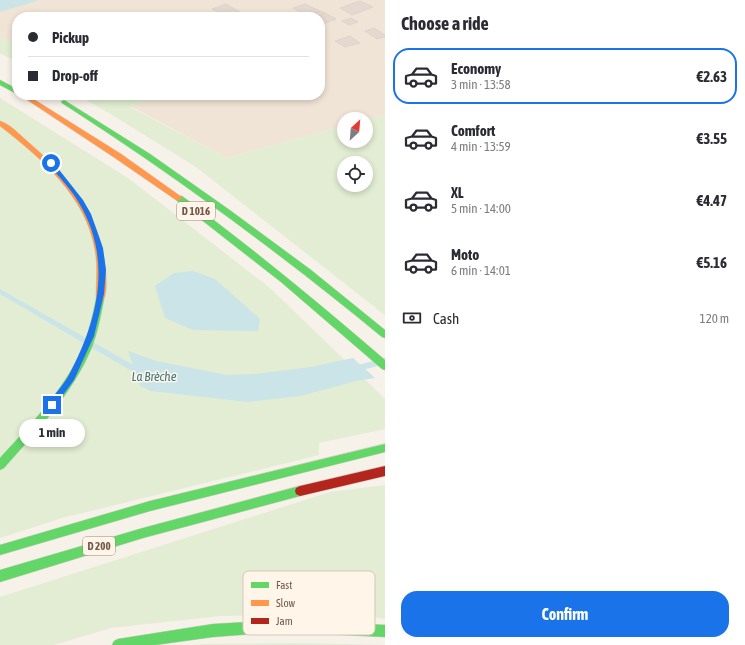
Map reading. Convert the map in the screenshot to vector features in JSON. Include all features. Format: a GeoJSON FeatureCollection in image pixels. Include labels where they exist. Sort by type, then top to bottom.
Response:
{"type":"FeatureCollection","features":[{"type":"Feature","properties":{"kind":"main road"},"geometry":{"type":"LineString","coordinates":[[0,82],[12,89]]}},
{"type":"Feature","properties":{"kind":"main road","name":"D 1016"},"geometry":{"type":"LineString","coordinates":[[31,100],[96,140],[161,185],[285,280],[385,366]]}},
{"type":"Feature","properties":{"kind":"main road","name":"D 1016"},"geometry":{"type":"LineString","coordinates":[[60,100],[121,137],[211,199],[296,263],[385,335]]}},
{"type":"Feature","properties":{"kind":"main road"},"geometry":{"type":"LineString","coordinates":[[0,123],[29,143],[51,163],[81,201],[88,214],[97,238],[102,262],[102,288],[97,314],[86,346],[71,378],[44,416],[0,465]]}},
{"type":"Feature","properties":{"kind":"main road","name":"D 200"},"geometry":{"type":"LineString","coordinates":[[0,550],[150,506],[385,448]]}},
{"type":"Feature","properties":{"kind":"main road","name":"D 200"},"geometry":{"type":"LineString","coordinates":[[0,576],[135,535],[312,488],[384,471]]}},
{"type":"Feature","properties":{"kind":"main road"},"geometry":{"type":"LineString","coordinates":[[118,645],[200,632],[243,629]]}},
{"type":"Feature","properties":{"kind":"main road"},"geometry":{"type":"LineString","coordinates":[[375,630],[385,631]]}},
{"type":"Feature","properties":{"kind":"shaded area"},"geometry":{"type":"Polygon","coordinates":[[[0,0],[385,0],[385,115],[373,118],[373,112],[337,112],[337,128],[227,158],[130,106],[148,100],[325,100],[325,12],[12,12],[12,42],[0,38],[0,0]]]}},
{"type":"Feature","properties":{"kind":"green space"},"geometry":{"type":"Polygon","coordinates":[[[0,38],[12,42],[12,59],[0,53],[0,38]]]}},
{"type":"Feature","properties":{"kind":"green space"},"geometry":{"type":"Polygon","coordinates":[[[0,98],[128,178],[270,288],[385,399],[385,429],[319,443],[319,455],[62,518],[0,538],[0,98]]]}},
{"type":"Feature","properties":{"kind":"green space"},"geometry":{"type":"Polygon","coordinates":[[[86,100],[149,100],[130,107],[227,158],[337,128],[337,148],[373,148],[373,118],[385,115],[385,315],[196,167],[86,100]]]}},
{"type":"Feature","properties":{"kind":"green space"},"geometry":{"type":"Polygon","coordinates":[[[385,485],[385,619],[375,617],[375,571],[243,571],[243,616],[220,616],[111,628],[54,645],[0,645],[0,597],[330,492],[385,485]]]}},
{"type":"Feature","properties":{"kind":"green space"},"geometry":{"type":"Polygon","coordinates":[[[295,643],[385,645],[193,645],[205,644],[295,643]]]}},
{"type":"Feature","properties":{"kind":"water"},"geometry":{"type":"Polygon","coordinates":[[[0,0],[39,0],[0,12],[0,0]]]}},
{"type":"Feature","properties":{"kind":"water"},"geometry":{"type":"Polygon","coordinates":[[[193,271],[215,279],[260,319],[258,331],[193,330],[165,318],[155,286],[174,273],[193,271]]]}},
{"type":"Feature","properties":{"kind":"water","name":"La Brèche"},"geometry":{"type":"Polygon","coordinates":[[[128,351],[156,361],[227,375],[255,374],[311,367],[353,358],[375,378],[356,381],[300,396],[248,402],[151,391],[140,386],[128,351]]]}},
{"type":"Feature","properties":{"kind":"building"},"geometry":{"type":"Polygon","coordinates":[[[360,1],[373,7],[352,15],[340,8],[360,1]]]}},
{"type":"Feature","properties":{"kind":"building"},"geometry":{"type":"Polygon","coordinates":[[[226,4],[240,12],[218,12],[212,9],[226,4]]]}},
{"type":"Feature","properties":{"kind":"building"},"geometry":{"type":"Polygon","coordinates":[[[305,4],[320,11],[300,12],[293,8],[305,4]]]}},
{"type":"Feature","properties":{"kind":"building"},"geometry":{"type":"Polygon","coordinates":[[[325,13],[336,19],[325,23],[325,13]]]}},
{"type":"Feature","properties":{"kind":"building"},"geometry":{"type":"Polygon","coordinates":[[[351,18],[358,22],[349,25],[342,21],[351,18]]]}},
{"type":"Feature","properties":{"kind":"building"},"geometry":{"type":"Polygon","coordinates":[[[374,28],[385,35],[385,37],[377,39],[365,31],[374,28]]]}},
{"type":"Feature","properties":{"kind":"building"},"geometry":{"type":"Polygon","coordinates":[[[350,36],[360,43],[345,47],[335,41],[350,36]]]}},
{"type":"Feature","properties":{"kind":"waterway","name":"La Brèche"},"geometry":{"type":"LineString","coordinates":[[0,291],[133,368],[141,370]]}},
{"type":"Feature","properties":{"kind":"waterway","name":"La Brèche"},"geometry":{"type":"LineString","coordinates":[[354,369],[385,361]]}},
{"type":"Feature","properties":{"kind":"traffic: fast"},"geometry":{"type":"LineString","coordinates":[[0,82],[12,89]]}},
{"type":"Feature","properties":{"kind":"traffic: fast"},"geometry":{"type":"LineString","coordinates":[[64,102],[147,156],[229,213],[347,303],[385,335]]}},
{"type":"Feature","properties":{"kind":"traffic: fast"},"geometry":{"type":"LineString","coordinates":[[179,198],[284,280],[385,366]]}},
{"type":"Feature","properties":{"kind":"traffic: fast"},"geometry":{"type":"LineString","coordinates":[[0,465],[49,409],[77,368],[95,323],[100,299]]}},
{"type":"Feature","properties":{"kind":"traffic: fast"},"geometry":{"type":"LineString","coordinates":[[0,550],[150,506],[385,448]]}},
{"type":"Feature","properties":{"kind":"traffic: fast"},"geometry":{"type":"LineString","coordinates":[[0,576],[143,533],[300,491]]}},
{"type":"Feature","properties":{"kind":"traffic: fast"},"geometry":{"type":"LineString","coordinates":[[118,645],[199,632],[243,628]]}},
{"type":"Feature","properties":{"kind":"traffic: fast"},"geometry":{"type":"LineString","coordinates":[[375,630],[385,631]]}},
{"type":"Feature","properties":{"kind":"traffic: slow"},"geometry":{"type":"LineString","coordinates":[[31,100],[118,156],[179,198]]}},
{"type":"Feature","properties":{"kind":"traffic: slow"},"geometry":{"type":"LineString","coordinates":[[0,123],[37,153],[70,187],[83,206],[93,227],[99,250],[102,274],[100,299]]}},
{"type":"Feature","properties":{"kind":"traffic: jam"},"geometry":{"type":"LineString","coordinates":[[300,491],[385,471]]}},
{"type":"Feature","properties":{"kind":"route"},"geometry":{"type":"LineString","coordinates":[[51,163],[81,201],[88,214],[100,248],[103,270],[102,288],[94,326],[82,357],[71,378],[52,405]]}}]}
